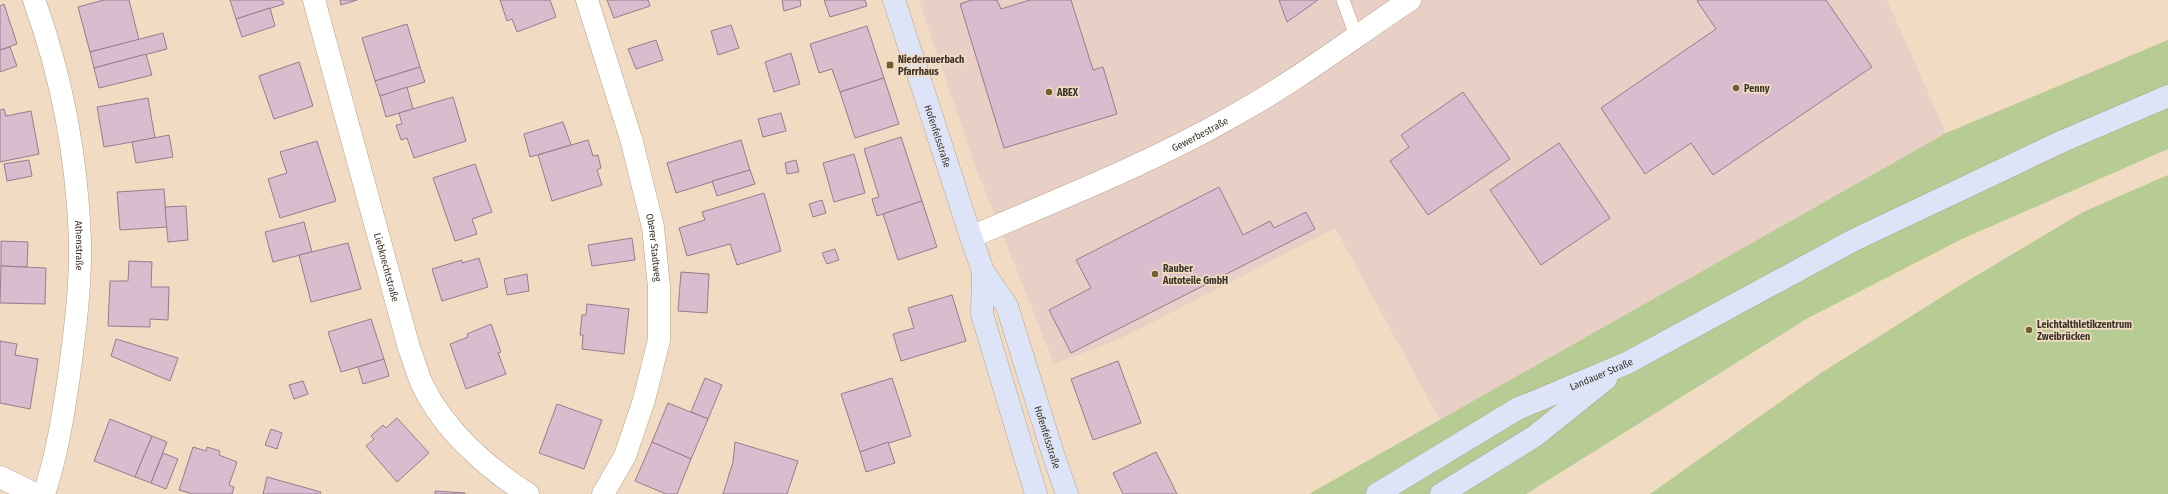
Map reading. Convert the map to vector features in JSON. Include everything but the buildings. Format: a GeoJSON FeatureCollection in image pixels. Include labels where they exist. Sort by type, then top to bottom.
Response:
{"type":"FeatureCollection","features":[{"type":"Feature","properties":{"kind":"main road","name":"Hofenfelsstraße"},"geometry":{"type":"LineString","coordinates":[[894,0],[971,237],[983,271],[1007,306],[1067,494]]}},
{"type":"Feature","properties":{"kind":"main road"},"geometry":{"type":"LineString","coordinates":[[1627,363],[1854,240],[2063,141],[2168,96]]}},
{"type":"Feature","properties":{"kind":"main road","name":"Hofenfelsstraße"},"geometry":{"type":"LineString","coordinates":[[983,271],[982,314],[1036,494]]}},
{"type":"Feature","properties":{"kind":"main road","name":"Landauer Straße"},"geometry":{"type":"LineString","coordinates":[[1377,494],[1517,409],[1627,363]]}},
{"type":"Feature","properties":{"kind":"main road","name":"Landauer Straße"},"geometry":{"type":"LineString","coordinates":[[1442,494],[1535,436],[1627,363]]}},
{"type":"Feature","properties":{"kind":"street","name":"Athenstraße"},"geometry":{"type":"LineString","coordinates":[[34,0],[57,75],[70,138],[80,241],[79,290],[64,414],[54,466],[44,494]]}},
{"type":"Feature","properties":{"kind":"street","name":"Liebknechtstraße"},"geometry":{"type":"LineString","coordinates":[[314,0],[409,348],[423,385],[443,419],[474,452],[509,482],[528,494]]}},
{"type":"Feature","properties":{"kind":"street","name":"Oberer Stadtweg"},"geometry":{"type":"LineString","coordinates":[[587,0],[632,142],[653,227],[659,287],[659,340],[644,400],[625,456],[602,494]]}},
{"type":"Feature","properties":{"kind":"street","name":"Gewerbestraße"},"geometry":{"type":"LineString","coordinates":[[971,237],[1150,159],[1232,117],[1294,81],[1356,36],[1410,0]]}},
{"type":"Feature","properties":{"kind":"street"},"geometry":{"type":"LineString","coordinates":[[0,477],[35,494]]}},
{"type":"Feature","properties":{"kind":"lane"},"geometry":{"type":"LineString","coordinates":[[1343,0],[1356,36]]}},
{"type":"Feature","properties":{"kind":"shaded area"},"geometry":{"type":"Polygon","coordinates":[[[919,0],[1887,0],[1946,133],[1440,420],[1335,228],[1122,338],[1054,364],[975,166],[919,0]]]}},
{"type":"Feature","properties":{"kind":"green space"},"geometry":{"type":"Polygon","coordinates":[[[2168,40],[2168,149],[1962,239],[1808,318],[1526,494],[1309,494],[1946,133],[2168,40]]]}},
{"type":"Feature","properties":{"kind":"green space","name":"Leichtalthletikzentrum Zweibrücken"},"geometry":{"type":"Polygon","coordinates":[[[2168,175],[2168,494],[1650,494],[1821,373],[1959,286],[2083,212],[2168,175]]]}},
{"type":"Feature","properties":{"kind":"place","name":"Niederauerbach Pfarrhaus"},"geometry":{"type":"Point","coordinates":[890,65]}},
{"type":"Feature","properties":{"kind":"place","name":"Penny"},"geometry":{"type":"Point","coordinates":[1736,88]}},
{"type":"Feature","properties":{"kind":"place","name":"ABEX"},"geometry":{"type":"Point","coordinates":[1049,92]}},
{"type":"Feature","properties":{"kind":"place","name":"Rauber Autoteile GmbH"},"geometry":{"type":"Point","coordinates":[1155,274]}},
{"type":"Feature","properties":{"kind":"place","name":"Leichtalthletikzentrum Zweibrücken"},"geometry":{"type":"Point","coordinates":[2029,330]}}]}
